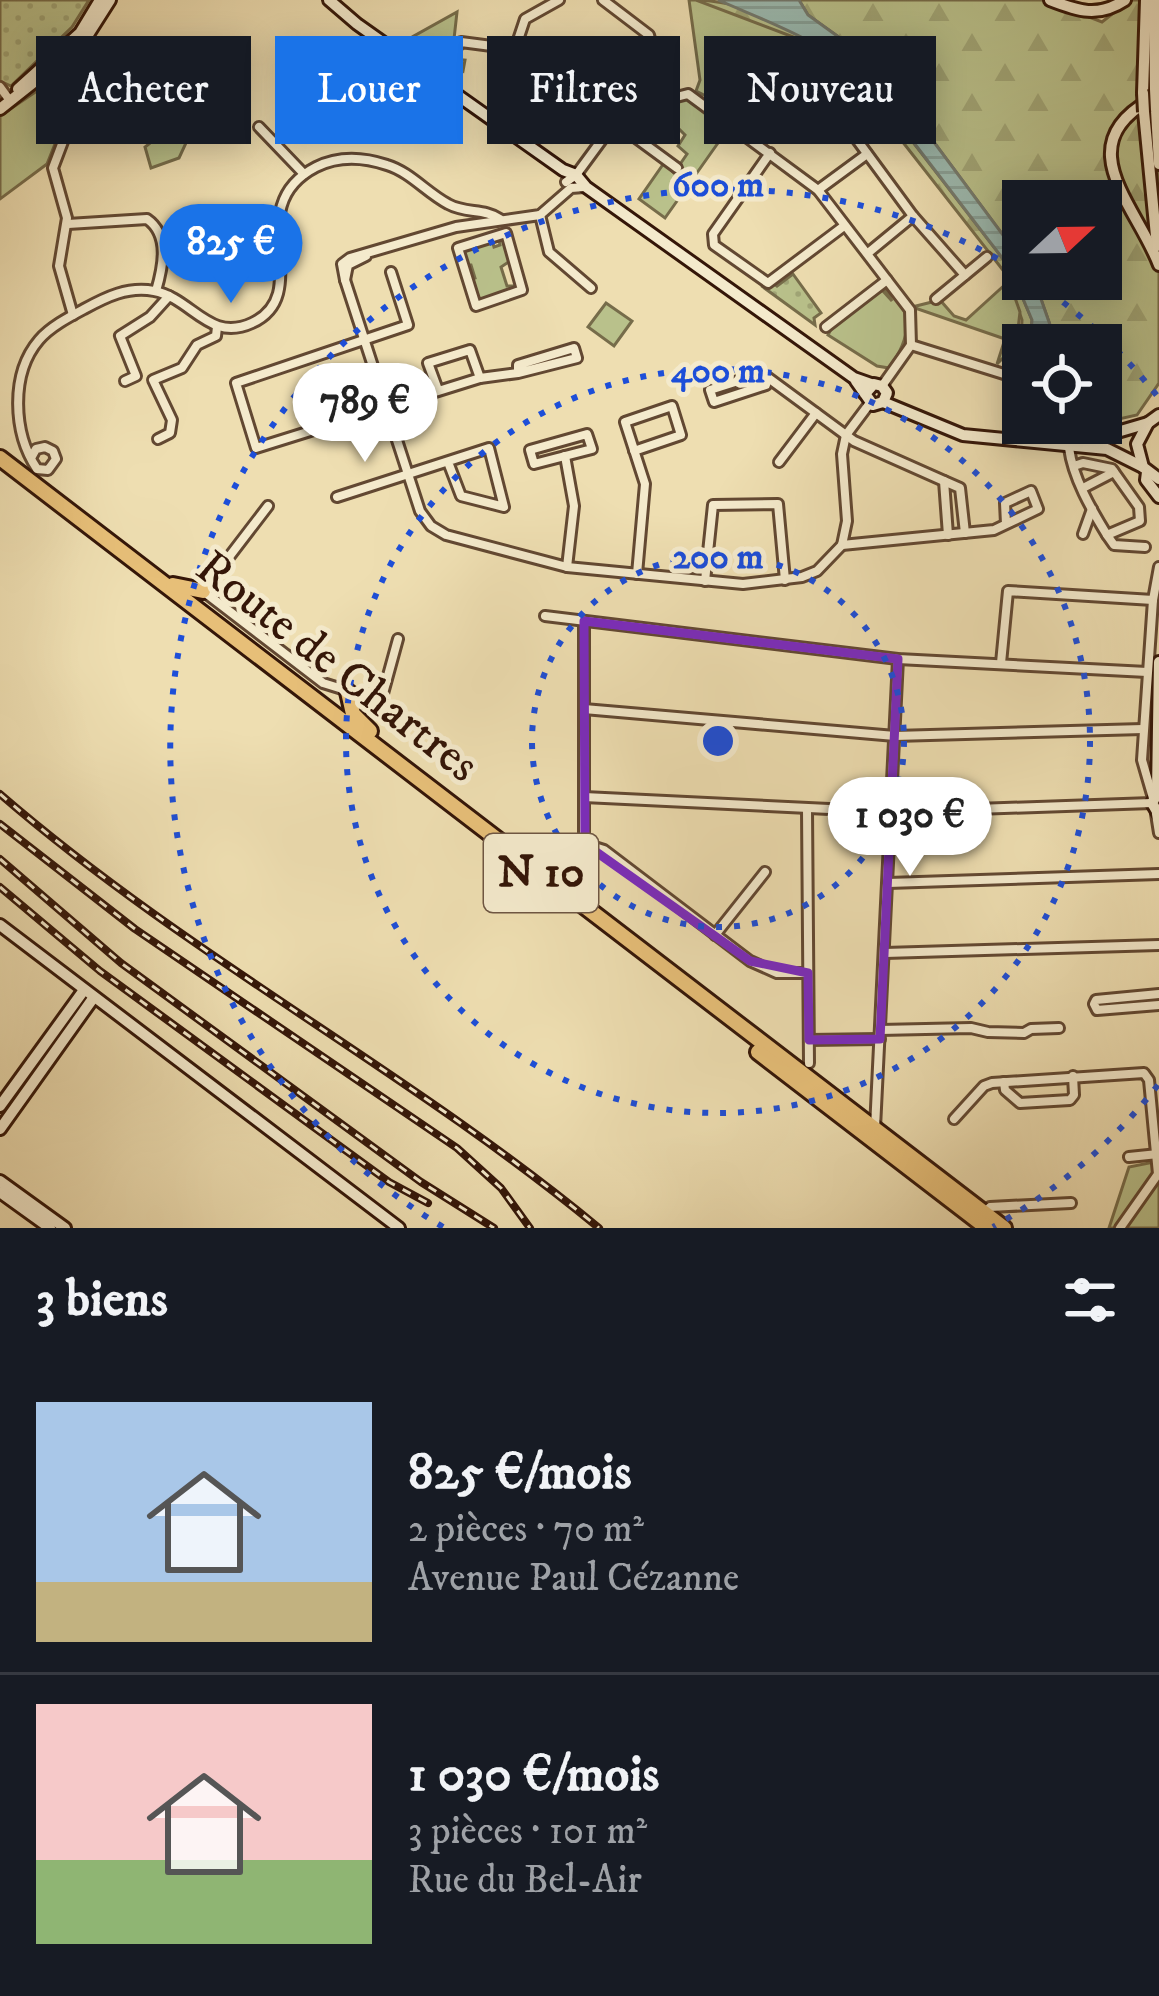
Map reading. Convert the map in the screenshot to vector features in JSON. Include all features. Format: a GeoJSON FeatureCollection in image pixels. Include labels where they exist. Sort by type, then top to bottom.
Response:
{"type":"FeatureCollection","features":[{"type":"Feature","properties":{"kind":"main road","name":"N 10"},"geometry":{"type":"LineString","coordinates":[[0,458],[78,523]]}},
{"type":"Feature","properties":{"kind":"main road","name":"N 10"},"geometry":{"type":"LineString","coordinates":[[0,468],[78,523]]}},
{"type":"Feature","properties":{"kind":"main road","name":"Route de Chartres"},"geometry":{"type":"LineString","coordinates":[[78,523],[111,543],[424,784],[578,894],[587,909],[986,1220]]}},
{"type":"Feature","properties":{"kind":"main road","name":"Route de Chartres"},"geometry":{"type":"LineString","coordinates":[[78,523],[932,1186],[1004,1228]]}},
{"type":"Feature","properties":{"kind":"main road"},"geometry":{"type":"LineString","coordinates":[[111,543],[177,587],[203,591]]}},
{"type":"Feature","properties":{"kind":"main road"},"geometry":{"type":"LineString","coordinates":[[348,692],[359,722],[422,776],[424,784]]}},
{"type":"Feature","properties":{"kind":"main road"},"geometry":{"type":"LineString","coordinates":[[780,1070],[811,1103]]}},
{"type":"Feature","properties":{"kind":"main road"},"geometry":{"type":"LineString","coordinates":[[889,1164],[932,1186]]}},
{"type":"Feature","properties":{"kind":"street"},"geometry":{"type":"LineString","coordinates":[[80,36],[100,0]]}},
{"type":"Feature","properties":{"kind":"street"},"geometry":{"type":"LineString","coordinates":[[82,36],[110,0]]}},
{"type":"Feature","properties":{"kind":"street"},"geometry":{"type":"LineString","coordinates":[[329,0],[378,36]]}},
{"type":"Feature","properties":{"kind":"street"},"geometry":{"type":"LineString","coordinates":[[342,0],[379,36]]}},
{"type":"Feature","properties":{"kind":"street"},"geometry":{"type":"LineString","coordinates":[[519,36],[525,19],[560,0]]}},
{"type":"Feature","properties":{"kind":"street"},"geometry":{"type":"LineString","coordinates":[[603,0],[649,36]]}},
{"type":"Feature","properties":{"kind":"street"},"geometry":{"type":"LineString","coordinates":[[1050,0],[1083,13],[1101,12],[1124,0]]}},
{"type":"Feature","properties":{"kind":"street"},"geometry":{"type":"LineString","coordinates":[[1150,0],[1159,263]]}},
{"type":"Feature","properties":{"kind":"street"},"geometry":{"type":"LineString","coordinates":[[2,99],[36,74]]}},
{"type":"Feature","properties":{"kind":"street"},"geometry":{"type":"LineString","coordinates":[[2,99],[35,84]]}},
{"type":"Feature","properties":{"kind":"street"},"geometry":{"type":"LineString","coordinates":[[463,97],[568,182],[664,242]]}},
{"type":"Feature","properties":{"kind":"street"},"geometry":{"type":"LineString","coordinates":[[1151,100],[1159,157]]}},
{"type":"Feature","properties":{"kind":"street"},"geometry":{"type":"LineString","coordinates":[[1151,100],[1121,122],[1110,161],[1114,180],[1159,263]]}},
{"type":"Feature","properties":{"kind":"street"},"geometry":{"type":"LineString","coordinates":[[483,111],[560,159],[568,182]]}},
{"type":"Feature","properties":{"kind":"street"},"geometry":{"type":"LineString","coordinates":[[259,127],[304,174]]}},
{"type":"Feature","properties":{"kind":"street"},"geometry":{"type":"LineString","coordinates":[[62,144],[53,168],[68,224],[59,266],[73,315]]}},
{"type":"Feature","properties":{"kind":"street"},"geometry":{"type":"LineString","coordinates":[[596,144],[540,214],[479,223],[342,264],[407,474],[420,512],[446,535],[567,567],[743,584],[817,572],[842,545],[848,521],[842,454],[846,435],[911,345],[910,310],[818,190],[758,144]]}},
{"type":"Feature","properties":{"kind":"street"},"geometry":{"type":"LineString","coordinates":[[644,144],[677,168]]}},
{"type":"Feature","properties":{"kind":"street"},"geometry":{"type":"LineString","coordinates":[[860,144],[964,275]]}},
{"type":"Feature","properties":{"kind":"street"},"geometry":{"type":"LineString","coordinates":[[770,153],[712,234],[714,244],[767,283],[844,226]]}},
{"type":"Feature","properties":{"kind":"street"},"geometry":{"type":"LineString","coordinates":[[818,190],[867,154]]}},
{"type":"Feature","properties":{"kind":"street"},"geometry":{"type":"LineString","coordinates":[[31,458],[21,434],[18,405],[23,365],[40,338],[118,292],[156,291],[217,327],[236,328],[256,321],[277,299],[281,280],[279,207],[289,187],[304,174],[344,159],[382,163],[447,204],[472,213],[485,211],[495,220]]}},
{"type":"Feature","properties":{"kind":"street"},"geometry":{"type":"LineString","coordinates":[[568,182],[586,187],[901,411],[963,435],[1002,439]]}},
{"type":"Feature","properties":{"kind":"street"},"geometry":{"type":"LineString","coordinates":[[540,214],[549,252],[591,287]]}},
{"type":"Feature","properties":{"kind":"street"},"geometry":{"type":"LineString","coordinates":[[867,254],[913,216]]}},
{"type":"Feature","properties":{"kind":"street"},"geometry":{"type":"LineString","coordinates":[[68,224],[147,219],[156,225],[164,248],[156,291]]}},
{"type":"Feature","properties":{"kind":"street"},"geometry":{"type":"LineString","coordinates":[[479,223],[483,239]]}},
{"type":"Feature","properties":{"kind":"street"},"geometry":{"type":"LineString","coordinates":[[506,233],[522,290],[476,306],[458,248],[483,239],[506,233]]}},
{"type":"Feature","properties":{"kind":"street"},"geometry":{"type":"LineString","coordinates":[[936,299],[987,256]]}},
{"type":"Feature","properties":{"kind":"street"},"geometry":{"type":"LineString","coordinates":[[391,272],[408,326],[236,383],[256,448],[479,378],[518,373],[577,358],[574,348],[518,365],[518,373]]}},
{"type":"Feature","properties":{"kind":"street"},"geometry":{"type":"LineString","coordinates":[[826,327],[887,280]]}},
{"type":"Feature","properties":{"kind":"street"},"geometry":{"type":"LineString","coordinates":[[169,296],[150,317],[119,336],[136,376],[146,382],[182,368],[197,345],[216,336],[217,327]]}},
{"type":"Feature","properties":{"kind":"street"},"geometry":{"type":"LineString","coordinates":[[911,345],[1002,374]]}},
{"type":"Feature","properties":{"kind":"street"},"geometry":{"type":"LineString","coordinates":[[438,390],[428,363],[470,350],[479,378]]}},
{"type":"Feature","properties":{"kind":"street"},"geometry":{"type":"LineString","coordinates":[[767,377],[766,385],[713,402],[710,390],[757,375],[767,377],[846,435],[960,488],[965,533]]}},
{"type":"Feature","properties":{"kind":"street"},"geometry":{"type":"LineString","coordinates":[[125,381],[136,376]]}},
{"type":"Feature","properties":{"kind":"street"},"geometry":{"type":"LineString","coordinates":[[153,380],[172,420],[170,433],[158,439]]}},
{"type":"Feature","properties":{"kind":"street"},"geometry":{"type":"LineString","coordinates":[[1150,473],[1137,444],[1159,404]]}},
{"type":"Feature","properties":{"kind":"street"},"geometry":{"type":"LineString","coordinates":[[634,451],[681,435],[672,406],[625,422],[634,451],[645,484],[637,574]]}},
{"type":"Feature","properties":{"kind":"street"},"geometry":{"type":"LineString","coordinates":[[778,463],[816,413]]}},
{"type":"Feature","properties":{"kind":"street"},"geometry":{"type":"LineString","coordinates":[[1122,430],[1152,420]]}},
{"type":"Feature","properties":{"kind":"street"},"geometry":{"type":"LineString","coordinates":[[587,434],[592,449],[565,456],[534,464],[530,450],[587,434]]}},
{"type":"Feature","properties":{"kind":"street"},"geometry":{"type":"LineString","coordinates":[[1044,444],[1107,449],[1150,473]]}},
{"type":"Feature","properties":{"kind":"street"},"geometry":{"type":"LineString","coordinates":[[337,497],[407,474],[448,461],[489,448],[505,507],[461,496],[448,461]]}},
{"type":"Feature","properties":{"kind":"street"},"geometry":{"type":"LineString","coordinates":[[1069,448],[1092,509],[1114,545],[1144,547]]}},
{"type":"Feature","properties":{"kind":"street"},"geometry":{"type":"LineString","coordinates":[[565,456],[574,506],[567,567]]}},
{"type":"Feature","properties":{"kind":"street"},"geometry":{"type":"LineString","coordinates":[[1073,466],[1107,466],[1130,490],[1142,517],[1107,535]]}},
{"type":"Feature","properties":{"kind":"street"},"geometry":{"type":"LineString","coordinates":[[1083,488],[1114,472]]}},
{"type":"Feature","properties":{"kind":"street"},"geometry":{"type":"LineString","coordinates":[[1150,473],[1146,480],[1159,497]]}},
{"type":"Feature","properties":{"kind":"street"},"geometry":{"type":"LineString","coordinates":[[944,481],[948,535]]}},
{"type":"Feature","properties":{"kind":"street"},"geometry":{"type":"LineString","coordinates":[[842,545],[994,530],[1006,524],[1038,508],[1031,491],[1005,503],[1006,524]]}},
{"type":"Feature","properties":{"kind":"street"},"geometry":{"type":"LineString","coordinates":[[705,581],[713,505],[778,504],[785,580]]}},
{"type":"Feature","properties":{"kind":"street"},"geometry":{"type":"LineString","coordinates":[[268,506],[203,591],[323,683],[381,700],[398,638]]}},
{"type":"Feature","properties":{"kind":"street"},"geometry":{"type":"LineString","coordinates":[[1083,534],[1092,509]]}},
{"type":"Feature","properties":{"kind":"street"},"geometry":{"type":"LineString","coordinates":[[1156,802],[1144,775],[1143,729],[1159,567]]}},
{"type":"Feature","properties":{"kind":"street"},"geometry":{"type":"LineString","coordinates":[[1001,663],[1007,591],[1153,600]]}},
{"type":"Feature","properties":{"kind":"street"},"geometry":{"type":"LineString","coordinates":[[545,616],[898,658],[1147,672]]}},
{"type":"Feature","properties":{"kind":"street"},"geometry":{"type":"LineString","coordinates":[[578,894],[585,844],[584,621]]}},
{"type":"Feature","properties":{"kind":"street"},"geometry":{"type":"LineString","coordinates":[[876,1130],[898,658]]}},
{"type":"Feature","properties":{"kind":"street"},"geometry":{"type":"LineString","coordinates":[[1159,662],[1159,833]]}},
{"type":"Feature","properties":{"kind":"street"},"geometry":{"type":"LineString","coordinates":[[584,710],[895,736],[1143,729]]}},
{"type":"Feature","properties":{"kind":"street"},"geometry":{"type":"LineString","coordinates":[[584,797],[891,812],[1156,802]]}},
{"type":"Feature","properties":{"kind":"street"},"geometry":{"type":"LineString","coordinates":[[807,810],[809,1063]]}},
{"type":"Feature","properties":{"kind":"street"},"geometry":{"type":"LineString","coordinates":[[585,844],[604,850],[765,969],[808,973]]}},
{"type":"Feature","properties":{"kind":"street"},"geometry":{"type":"LineString","coordinates":[[716,934],[765,872]]}},
{"type":"Feature","properties":{"kind":"street"},"geometry":{"type":"LineString","coordinates":[[888,883],[1159,874]]}},
{"type":"Feature","properties":{"kind":"street"},"geometry":{"type":"LineString","coordinates":[[0,925],[399,1228]]}},
{"type":"Feature","properties":{"kind":"street"},"geometry":{"type":"LineString","coordinates":[[884,953],[1159,945]]}},
{"type":"Feature","properties":{"kind":"street"},"geometry":{"type":"LineString","coordinates":[[0,1106],[89,993]]}},
{"type":"Feature","properties":{"kind":"street"},"geometry":{"type":"LineString","coordinates":[[0,1129],[89,993]]}},
{"type":"Feature","properties":{"kind":"street"},"geometry":{"type":"LineString","coordinates":[[1159,994],[1096,1000],[1094,1004],[1096,1010],[1159,1006]]}},
{"type":"Feature","properties":{"kind":"street"},"geometry":{"type":"LineString","coordinates":[[809,1040],[971,1028],[988,1033],[1059,1028]]}},
{"type":"Feature","properties":{"kind":"street"},"geometry":{"type":"LineString","coordinates":[[954,1119],[985,1086],[1139,1071],[1147,1075],[1158,1174],[1120,1228]]}},
{"type":"Feature","properties":{"kind":"street"},"geometry":{"type":"LineString","coordinates":[[1004,1082],[1005,1090],[1020,1103],[1070,1100],[1072,1076]]}},
{"type":"Feature","properties":{"kind":"street"},"geometry":{"type":"LineString","coordinates":[[856,1115],[870,1109],[878,1097]]}},
{"type":"Feature","properties":{"kind":"street"},"geometry":{"type":"LineString","coordinates":[[1129,1157],[1157,1154]]}},
{"type":"Feature","properties":{"kind":"street"},"geometry":{"type":"LineString","coordinates":[[0,1180],[65,1228]]}},
{"type":"Feature","properties":{"kind":"street"},"geometry":{"type":"LineString","coordinates":[[0,1192],[50,1228]]}},
{"type":"Feature","properties":{"kind":"street"},"geometry":{"type":"LineString","coordinates":[[986,1220],[990,1207],[1071,1203]]}},
{"type":"Feature","properties":{"kind":"highlighted area"},"geometry":{"type":"Polygon","coordinates":[[[584,621],[898,659],[880,1039],[809,1040],[808,973],[750,961],[585,844],[584,621]]]}},
{"type":"Feature","properties":{"kind":"green space"},"geometry":{"type":"Polygon","coordinates":[[[0,0],[89,0],[63,36],[36,36],[36,62],[11,86],[0,81],[0,0]]]}},
{"type":"Feature","properties":{"kind":"green space"},"geometry":{"type":"Polygon","coordinates":[[[689,0],[791,36],[704,36],[704,95],[696,91],[700,80],[689,0]]]}},
{"type":"Feature","properties":{"kind":"green space"},"geometry":{"type":"Polygon","coordinates":[[[693,0],[767,16],[804,36],[770,36],[693,0]]]}},
{"type":"Feature","properties":{"kind":"green space"},"geometry":{"type":"Polygon","coordinates":[[[799,0],[1045,0],[1102,22],[1130,0],[1146,0],[1159,17],[1159,383],[1137,415],[1122,418],[1122,324],[1050,324],[1041,300],[1122,300],[1122,180],[1002,180],[1002,234],[935,144],[936,36],[837,36],[808,15],[799,0]]]}},
{"type":"Feature","properties":{"kind":"green space"},"geometry":{"type":"Polygon","coordinates":[[[457,12],[454,36],[414,36],[457,12]]]}},
{"type":"Feature","properties":{"kind":"green space"},"geometry":{"type":"Polygon","coordinates":[[[36,92],[36,144],[55,144],[47,164],[0,199],[0,116],[36,92]]]}},
{"type":"Feature","properties":{"kind":"green space"},"geometry":{"type":"Polygon","coordinates":[[[680,99],[704,109],[704,144],[717,144],[665,218],[639,199],[664,163],[674,173],[687,154],[678,146],[685,135],[680,130],[680,99]]]}},
{"type":"Feature","properties":{"kind":"green space"},"geometry":{"type":"Polygon","coordinates":[[[186,144],[179,158],[151,168],[145,147],[186,144]]]}},
{"type":"Feature","properties":{"kind":"green space"},"geometry":{"type":"Polygon","coordinates":[[[904,144],[914,144],[1002,258],[1002,269],[904,144]]]}},
{"type":"Feature","properties":{"kind":"green space"},"geometry":{"type":"Polygon","coordinates":[[[492,240],[494,247],[504,241],[510,261],[501,267],[507,286],[517,286],[481,301],[469,280],[475,278],[471,265],[465,265],[462,249],[492,240]]]}},
{"type":"Feature","properties":{"kind":"green space"},"geometry":{"type":"Polygon","coordinates":[[[793,274],[821,313],[814,318],[815,325],[763,287],[772,282],[777,286],[793,274]]]}},
{"type":"Feature","properties":{"kind":"green space"},"geometry":{"type":"Polygon","coordinates":[[[884,286],[902,305],[907,325],[902,347],[889,368],[877,366],[828,335],[834,323],[882,290],[892,301],[884,286]]]}},
{"type":"Feature","properties":{"kind":"green space"},"geometry":{"type":"Polygon","coordinates":[[[1002,287],[1002,300],[1016,300],[1020,312],[1019,324],[1002,324],[1002,338],[912,307],[940,300],[954,316],[966,320],[1002,287]]]}},
{"type":"Feature","properties":{"kind":"green space"},"geometry":{"type":"Polygon","coordinates":[[[1015,300],[1024,300],[1032,324],[1022,324],[1015,300]]]}},
{"type":"Feature","properties":{"kind":"green space"},"geometry":{"type":"Polygon","coordinates":[[[606,303],[632,321],[614,346],[588,327],[606,303]]]}},
{"type":"Feature","properties":{"kind":"green space"},"geometry":{"type":"Polygon","coordinates":[[[1159,1161],[1159,1228],[1109,1228],[1129,1167],[1159,1161]]]}},
{"type":"Feature","properties":{"kind":"water"},"geometry":{"type":"Polygon","coordinates":[[[718,0],[799,0],[808,15],[837,36],[798,36],[718,0]]]}},
{"type":"Feature","properties":{"kind":"water"},"geometry":{"type":"Polygon","coordinates":[[[915,144],[935,144],[1002,234],[1002,258],[915,144]]]}},
{"type":"Feature","properties":{"kind":"water"},"geometry":{"type":"Polygon","coordinates":[[[1024,300],[1041,300],[1050,324],[1032,324],[1024,300]]]}},
{"type":"Feature","properties":{"kind":"railway"},"geometry":{"type":"LineString","coordinates":[[0,794],[146,908],[452,1117],[599,1228]]}},
{"type":"Feature","properties":{"kind":"railway"},"geometry":{"type":"LineString","coordinates":[[0,824],[135,929],[457,1148],[501,1188],[530,1228]]}},
{"type":"Feature","properties":{"kind":"railway"},"geometry":{"type":"LineString","coordinates":[[0,859],[121,963],[421,1182],[494,1228]]}},
{"type":"Feature","properties":{"kind":"railway"},"geometry":{"type":"LineString","coordinates":[[0,887],[100,971],[389,1182],[428,1203]]}}]}
